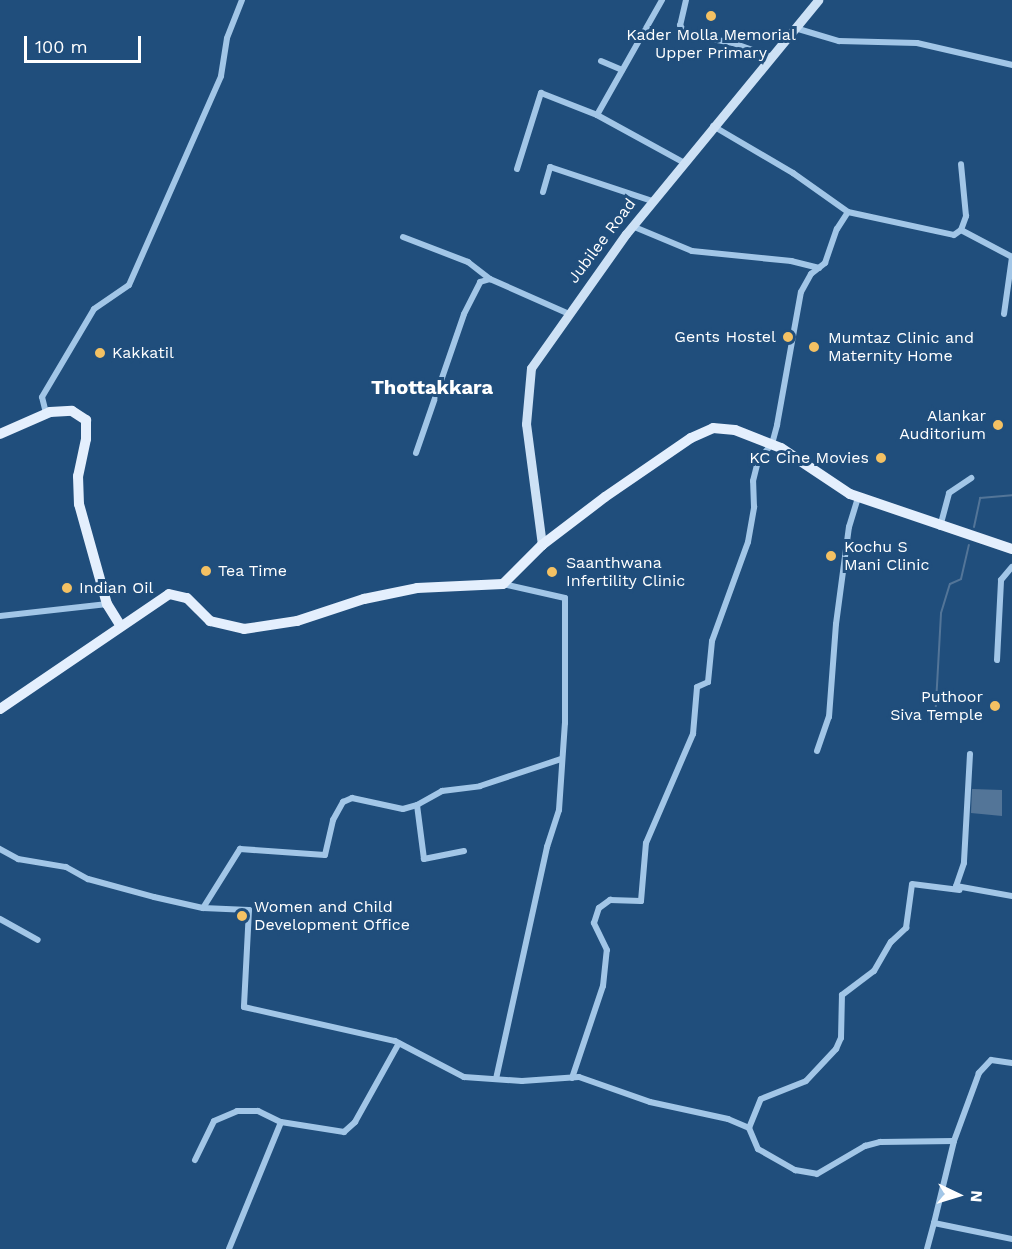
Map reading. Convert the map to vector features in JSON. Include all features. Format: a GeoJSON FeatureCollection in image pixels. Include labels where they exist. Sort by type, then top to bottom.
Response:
{"type":"FeatureCollection","features":[{"type":"Feature","properties":{"kind":"main road","name":"Jubilee Road"},"geometry":{"type":"LineString","coordinates":[[542,545],[526,424],[527,389],[531,368],[567,313],[632,226],[818,0]]}},
{"type":"Feature","properties":{"kind":"main road"},"geometry":{"type":"LineString","coordinates":[[0,434],[46,413],[72,411],[86,420],[86,439],[78,476],[79,504],[107,604],[121,626]]}},
{"type":"Feature","properties":{"kind":"main road"},"geometry":{"type":"LineString","coordinates":[[0,709],[77,660],[121,626],[169,594],[187,598],[210,621],[244,629],[297,621],[364,598],[417,588],[503,584],[542,545],[605,497],[702,431],[724,427],[771,444],[834,487],[858,498],[1012,549]]}},
{"type":"Feature","properties":{"kind":"street"},"geometry":{"type":"LineString","coordinates":[[46,413],[42,397],[94,309],[129,285],[221,76],[227,39],[242,0]]}},
{"type":"Feature","properties":{"kind":"street"},"geometry":{"type":"LineString","coordinates":[[597,115],[662,0]]}},
{"type":"Feature","properties":{"kind":"street"},"geometry":{"type":"LineString","coordinates":[[686,0],[680,26],[686,34],[733,43],[772,57]]}},
{"type":"Feature","properties":{"kind":"street"},"geometry":{"type":"LineString","coordinates":[[795,28],[839,41],[917,43],[1012,65]]}},
{"type":"Feature","properties":{"kind":"street"},"geometry":{"type":"LineString","coordinates":[[601,61],[622,70]]}},
{"type":"Feature","properties":{"kind":"street"},"geometry":{"type":"LineString","coordinates":[[517,169],[541,93],[597,115],[683,162]]}},
{"type":"Feature","properties":{"kind":"street"},"geometry":{"type":"LineString","coordinates":[[713,126],[793,173],[848,212],[954,234],[961,230],[966,216],[961,164]]}},
{"type":"Feature","properties":{"kind":"street"},"geometry":{"type":"LineString","coordinates":[[543,192],[550,167],[652,201]]}},
{"type":"Feature","properties":{"kind":"street"},"geometry":{"type":"LineString","coordinates":[[572,1078],[603,986],[607,950],[594,923],[599,908],[610,900],[641,901],[646,843],[693,734],[697,687],[708,681],[712,641],[748,542],[758,461],[771,444],[803,284],[819,268],[848,212]]}},
{"type":"Feature","properties":{"kind":"street"},"geometry":{"type":"LineString","coordinates":[[632,226],[692,251],[791,261],[819,268]]}},
{"type":"Feature","properties":{"kind":"street"},"geometry":{"type":"LineString","coordinates":[[961,230],[1012,257],[1004,314]]}},
{"type":"Feature","properties":{"kind":"street"},"geometry":{"type":"LineString","coordinates":[[403,237],[468,262],[490,279],[567,313]]}},
{"type":"Feature","properties":{"kind":"street"},"geometry":{"type":"LineString","coordinates":[[416,453],[464,314],[480,282],[490,279]]}},
{"type":"Feature","properties":{"kind":"street"},"geometry":{"type":"LineString","coordinates":[[940,527],[949,493],[971,478]]}},
{"type":"Feature","properties":{"kind":"street"},"geometry":{"type":"LineString","coordinates":[[817,751],[829,717],[849,527],[858,498]]}},
{"type":"Feature","properties":{"kind":"street"},"geometry":{"type":"LineString","coordinates":[[997,660],[1001,580],[1012,567]]}},
{"type":"Feature","properties":{"kind":"street"},"geometry":{"type":"LineString","coordinates":[[496,1079],[547,847],[559,810],[565,723],[565,598],[503,584]]}},
{"type":"Feature","properties":{"kind":"street"},"geometry":{"type":"LineString","coordinates":[[0,616],[107,604]]}},
{"type":"Feature","properties":{"kind":"street"},"geometry":{"type":"LineString","coordinates":[[960,890],[956,886],[964,863],[970,754]]}},
{"type":"Feature","properties":{"kind":"street"},"geometry":{"type":"LineString","coordinates":[[203,908],[240,849],[325,855],[333,820],[343,802],[352,798],[403,808],[417,806],[442,790],[480,786],[561,759]]}},
{"type":"Feature","properties":{"kind":"street"},"geometry":{"type":"LineString","coordinates":[[417,806],[424,859],[464,851]]}},
{"type":"Feature","properties":{"kind":"street"},"geometry":{"type":"LineString","coordinates":[[0,849],[18,859],[66,867],[88,879],[203,908],[249,910],[244,1007],[399,1043],[464,1077],[572,1078],[749,1128]]}},
{"type":"Feature","properties":{"kind":"street"},"geometry":{"type":"LineString","coordinates":[[954,1141],[880,1142],[865,1146],[817,1174],[795,1170],[758,1149],[749,1128],[761,1099],[806,1081],[836,1049],[841,1038],[842,995],[874,971],[891,942],[906,928],[912,884],[1012,896]]}},
{"type":"Feature","properties":{"kind":"street"},"geometry":{"type":"LineString","coordinates":[[0,919],[38,940]]}},
{"type":"Feature","properties":{"kind":"street"},"geometry":{"type":"LineString","coordinates":[[195,1160],[214,1121],[225,1114],[258,1111],[281,1122],[344,1132],[355,1122],[399,1043]]}},
{"type":"Feature","properties":{"kind":"street"},"geometry":{"type":"LineString","coordinates":[[927,1249],[954,1141],[982,1068],[991,1060],[1012,1063]]}},
{"type":"Feature","properties":{"kind":"street"},"geometry":{"type":"LineString","coordinates":[[229,1249],[281,1122]]}},
{"type":"Feature","properties":{"kind":"street"},"geometry":{"type":"LineString","coordinates":[[934,1222],[1012,1239]]}},
{"type":"Feature","properties":{"kind":"water"},"geometry":{"type":"Polygon","coordinates":[[[972,789],[1002,790],[1002,816],[971,813],[972,789]]]}},
{"type":"Feature","properties":{"kind":"waterway"},"geometry":{"type":"LineString","coordinates":[[974,527],[980,498],[1012,495]]}},
{"type":"Feature","properties":{"kind":"waterway"},"geometry":{"type":"LineString","coordinates":[[935,721],[941,613],[950,584],[961,579],[969,545]]}},
{"type":"Feature","properties":{"kind":"place","name":"Kader Molla Memorial Upper Primary"},"geometry":{"type":"Point","coordinates":[711,16]}},
{"type":"Feature","properties":{"kind":"place","name":"Gents Hostel"},"geometry":{"type":"Point","coordinates":[788,337]}},
{"type":"Feature","properties":{"kind":"place","name":"Mumtaz Clinic and Maternity Home"},"geometry":{"type":"Point","coordinates":[814,347]}},
{"type":"Feature","properties":{"kind":"place","name":"Kakkatil"},"geometry":{"type":"Point","coordinates":[100,353]}},
{"type":"Feature","properties":{"kind":"place","name":"Alankar Auditorium"},"geometry":{"type":"Point","coordinates":[998,425]}},
{"type":"Feature","properties":{"kind":"place","name":"KC Cine Movies"},"geometry":{"type":"Point","coordinates":[881,458]}},
{"type":"Feature","properties":{"kind":"place","name":"Kochu S Mani Clinic"},"geometry":{"type":"Point","coordinates":[831,556]}},
{"type":"Feature","properties":{"kind":"place","name":"Tea Time"},"geometry":{"type":"Point","coordinates":[206,571]}},
{"type":"Feature","properties":{"kind":"place","name":"Saanthwana Infertility Clinic"},"geometry":{"type":"Point","coordinates":[552,572]}},
{"type":"Feature","properties":{"kind":"place","name":"Indian Oil"},"geometry":{"type":"Point","coordinates":[67,588]}},
{"type":"Feature","properties":{"kind":"place","name":"Puthoor Siva Temple"},"geometry":{"type":"Point","coordinates":[995,706]}},
{"type":"Feature","properties":{"kind":"place","name":"Women and Child Development Office"},"geometry":{"type":"Point","coordinates":[242,916]}},
{"type":"Feature","properties":{"kind":"district","name":"Thottakkara"},"geometry":{"type":"Point","coordinates":[432,387]}}]}
